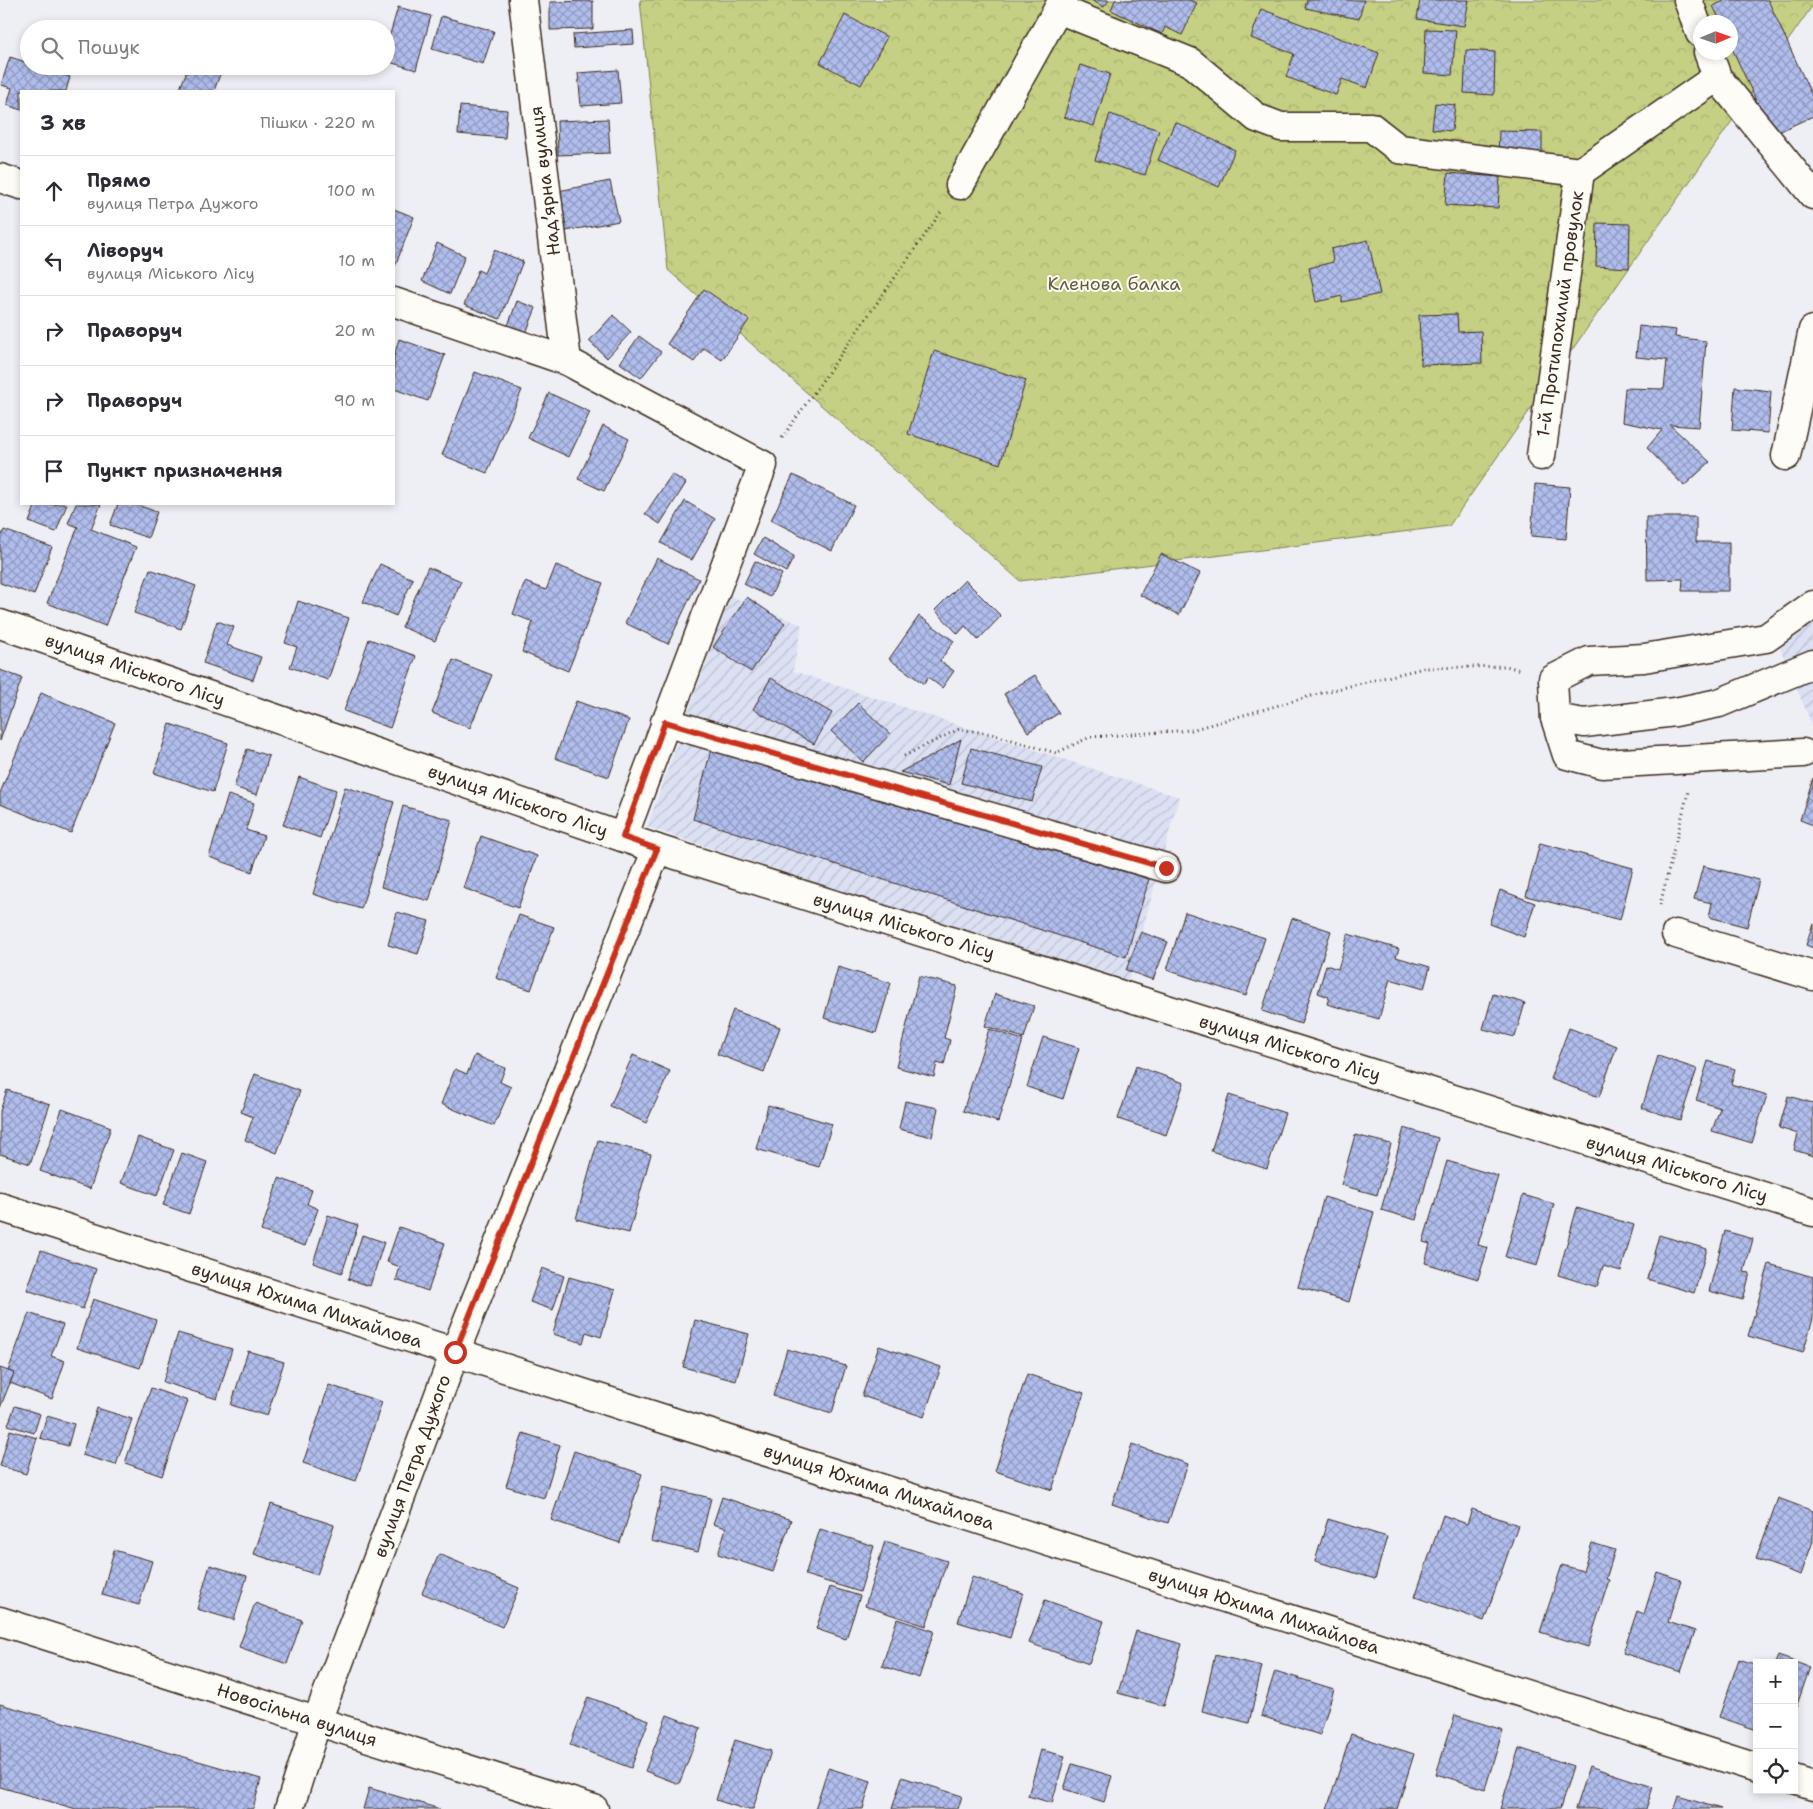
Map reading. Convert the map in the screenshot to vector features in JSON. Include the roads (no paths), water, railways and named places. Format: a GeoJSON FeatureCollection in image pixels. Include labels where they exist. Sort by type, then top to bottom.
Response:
{"type":"FeatureCollection","features":[{"type":"Feature","properties":{"kind":"street","name":"Надʼярна вулиця"},"geometry":{"type":"LineString","coordinates":[[523,0],[567,361]]}},
{"type":"Feature","properties":{"kind":"street"},"geometry":{"type":"LineString","coordinates":[[1688,0],[1693,15]]}},
{"type":"Feature","properties":{"kind":"street"},"geometry":{"type":"LineString","coordinates":[[960,185],[1061,5]]}},
{"type":"Feature","properties":{"kind":"street","name":"1-й Протипохилий провулок"},"geometry":{"type":"LineString","coordinates":[[1061,5],[1190,62],[1257,118],[1281,127],[1371,127],[1399,149],[1580,172]]}},
{"type":"Feature","properties":{"kind":"street"},"geometry":{"type":"LineString","coordinates":[[1712,65],[1813,195]]}},
{"type":"Feature","properties":{"kind":"street","name":"1-й Протипохилий провулок"},"geometry":{"type":"LineString","coordinates":[[1541,456],[1580,172],[1712,65]]}},
{"type":"Feature","properties":{"kind":"street"},"geometry":{"type":"LineString","coordinates":[[0,178],[20,185]]}},
{"type":"Feature","properties":{"kind":"street"},"geometry":{"type":"LineString","coordinates":[[395,302],[567,361],[763,465],[623,837]]}},
{"type":"Feature","properties":{"kind":"street"},"geometry":{"type":"LineString","coordinates":[[1786,456],[1813,330]]}},
{"type":"Feature","properties":{"kind":"street"},"geometry":{"type":"LineString","coordinates":[[1803,753],[1602,764],[1566,755],[1555,718],[1553,679],[1589,661],[1644,658],[1766,638],[1813,605]]}},
{"type":"Feature","properties":{"kind":"street","name":"вулиця Міського Лісу"},"geometry":{"type":"LineString","coordinates":[[0,624],[657,849],[1813,1212]]}},
{"type":"Feature","properties":{"kind":"street"},"geometry":{"type":"LineString","coordinates":[[1555,718],[1584,723],[1675,712],[1719,703],[1813,664]]}},
{"type":"Feature","properties":{"kind":"street"},"geometry":{"type":"LineString","coordinates":[[665,722],[1166,868]]}},
{"type":"Feature","properties":{"kind":"street","name":"вулиця Петра Дужого"},"geometry":{"type":"LineString","coordinates":[[289,1809],[317,1721],[455,1352],[657,849]]}},
{"type":"Feature","properties":{"kind":"street"},"geometry":{"type":"LineString","coordinates":[[1676,934],[1813,976]]}},
{"type":"Feature","properties":{"kind":"street","name":"вулиця Юхима Михайлова"},"geometry":{"type":"LineString","coordinates":[[0,1207],[1753,1767]]}},
{"type":"Feature","properties":{"kind":"street","name":"Новосільна вулиця"},"geometry":{"type":"LineString","coordinates":[[0,1621],[594,1809]]}},
{"type":"Feature","properties":{"kind":"street"},"geometry":{"type":"LineString","coordinates":[[1798,1781],[1813,1786]]}},
{"type":"Feature","properties":{"kind":"park label","name":"Кленова балка"},"geometry":{"type":"Point","coordinates":[1114,284]}}]}
